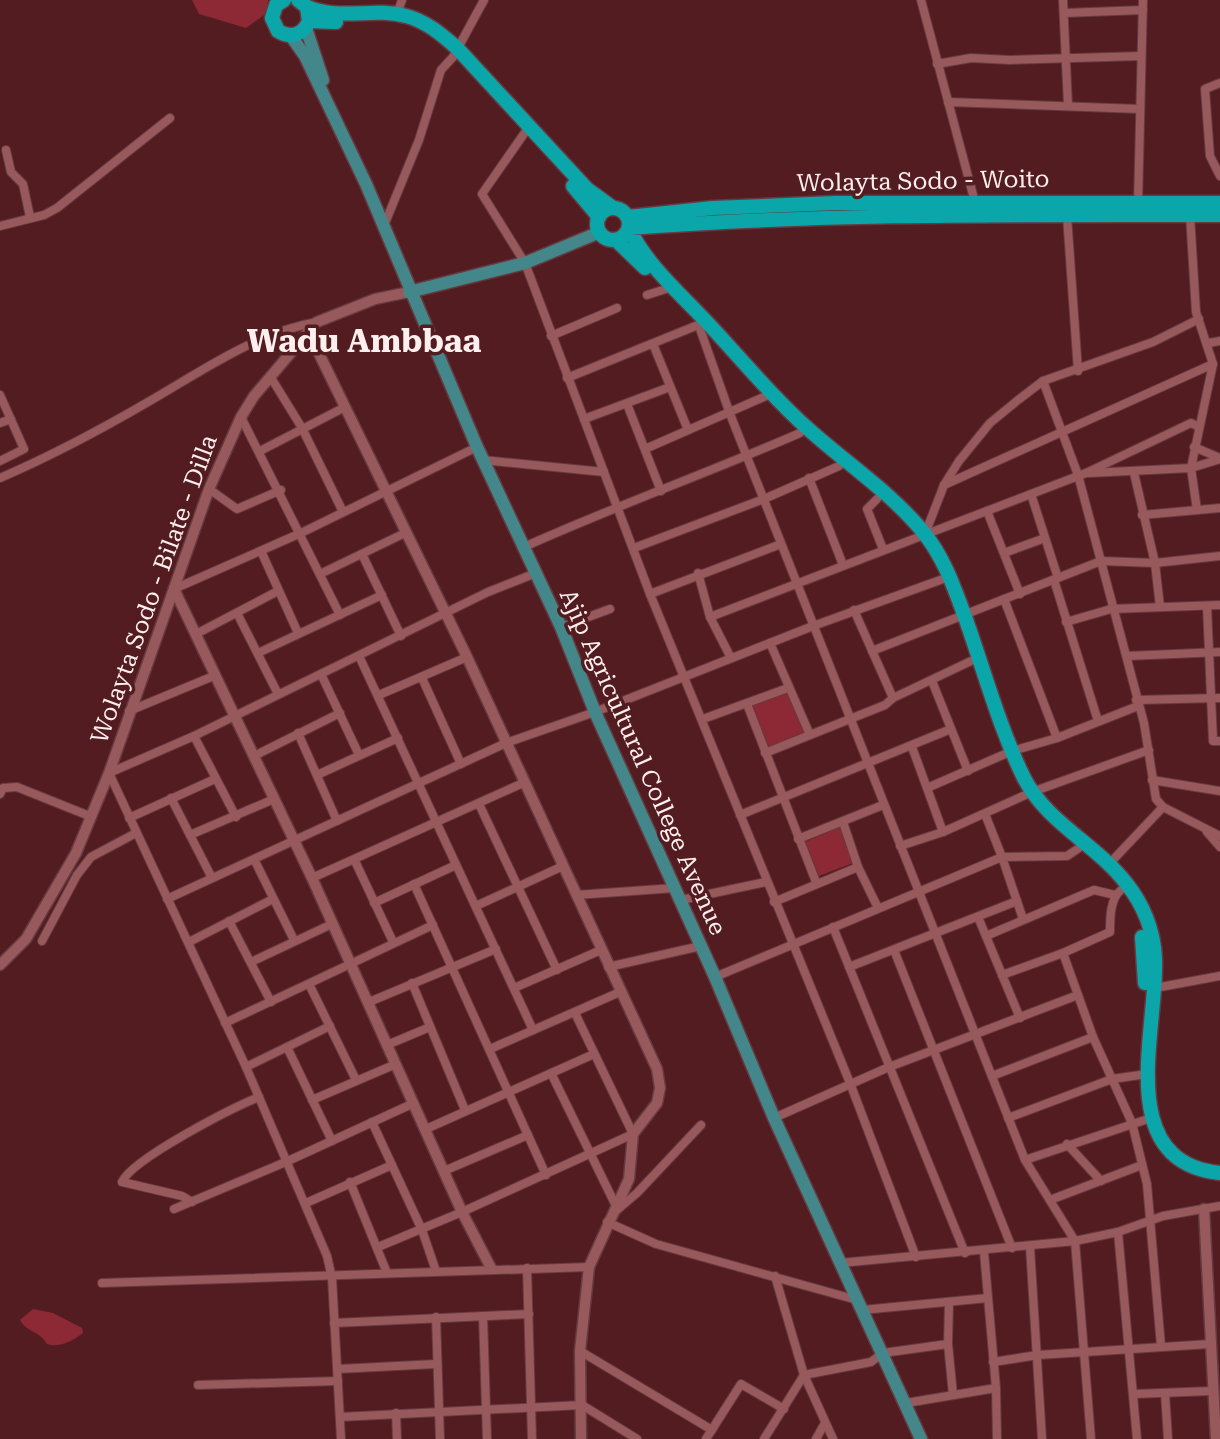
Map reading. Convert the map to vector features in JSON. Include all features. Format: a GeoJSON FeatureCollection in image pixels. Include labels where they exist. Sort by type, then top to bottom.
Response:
{"type":"FeatureCollection","features":[{"type":"Feature","properties":{"kind":"highway"},"geometry":{"type":"LineString","coordinates":[[278,2],[273,11],[274,25],[278,31],[291,36],[305,14]]}},
{"type":"Feature","properties":{"kind":"highway"},"geometry":{"type":"LineString","coordinates":[[305,14],[342,16],[400,7],[422,22],[455,52],[525,131],[600,225],[606,238],[616,240],[803,425],[912,519],[959,616],[1009,753]]}},
{"type":"Feature","properties":{"kind":"highway"},"geometry":{"type":"LineString","coordinates":[[305,14],[407,26],[455,52]]}},
{"type":"Feature","properties":{"kind":"highway"},"geometry":{"type":"LineString","coordinates":[[525,131],[587,189],[612,208],[621,211],[642,252],[766,396],[800,433],[920,536],[945,566],[971,662],[1028,794],[1041,817],[1106,871],[1140,925],[1145,948],[1141,1120],[1164,1157],[1196,1178],[1220,1183]]}},
{"type":"Feature","properties":{"kind":"highway","name":"Wolayta Sodo - Woito"},"geometry":{"type":"LineString","coordinates":[[628,223],[1138,203],[1220,203]]}},
{"type":"Feature","properties":{"kind":"highway"},"geometry":{"type":"LineString","coordinates":[[600,225],[612,208]]}},
{"type":"Feature","properties":{"kind":"highway","name":"Wolayta Sodo - Woito"},"geometry":{"type":"LineString","coordinates":[[976,210],[1067,216],[1220,215]]}},
{"type":"Feature","properties":{"kind":"highway"},"geometry":{"type":"LineString","coordinates":[[616,240],[624,236],[628,223]]}},
{"type":"Feature","properties":{"kind":"highway"},"geometry":{"type":"LineString","coordinates":[[1028,794],[1110,863],[1133,891],[1150,927],[1155,956],[1154,988],[1148,1094],[1141,1120]]}},
{"type":"Feature","properties":{"kind":"highway"},"geometry":{"type":"LineString","coordinates":[[1141,1120],[1180,1160],[1195,1168],[1220,1173]]}},
{"type":"Feature","properties":{"kind":"main road"},"geometry":{"type":"LineString","coordinates":[[305,14],[327,101]]}},
{"type":"Feature","properties":{"kind":"main road"},"geometry":{"type":"LineString","coordinates":[[291,36],[327,101]]}},
{"type":"Feature","properties":{"kind":"main road","name":"Ajip Agricultural College Avenue"},"geometry":{"type":"LineString","coordinates":[[327,101],[480,453],[561,627],[596,712],[715,977],[774,1118],[921,1439]]}},
{"type":"Feature","properties":{"kind":"main road"},"geometry":{"type":"LineString","coordinates":[[409,292],[525,263],[600,225]]}},
{"type":"Feature","properties":{"kind":"main road","name":"Wolayta Sodo - Bilate - Dilla"},"geometry":{"type":"LineString","coordinates":[[0,965],[26,939],[40,918],[76,853],[92,817],[209,489],[242,416],[271,376],[317,322],[375,299],[409,292]]}},
{"type":"Feature","properties":{"kind":"main road"},"geometry":{"type":"LineString","coordinates":[[308,331],[467,657],[657,1069],[660,1088],[657,1103],[633,1134],[629,1179],[589,1267],[579,1351],[581,1439]]}},
{"type":"Feature","properties":{"kind":"main road"},"geometry":{"type":"LineString","coordinates":[[174,589],[312,878],[462,1212],[491,1268]]}},
{"type":"Feature","properties":{"kind":"main road"},"geometry":{"type":"LineString","coordinates":[[1204,1209],[1211,1391],[1216,1439]]}},
{"type":"Feature","properties":{"kind":"street"},"geometry":{"type":"LineString","coordinates":[[383,228],[419,140],[441,70],[455,52],[484,0]]}},
{"type":"Feature","properties":{"kind":"street"},"geometry":{"type":"LineString","coordinates":[[921,0],[976,210]]}},
{"type":"Feature","properties":{"kind":"street"},"geometry":{"type":"LineString","coordinates":[[1063,0],[1068,105]]}},
{"type":"Feature","properties":{"kind":"street"},"geometry":{"type":"LineString","coordinates":[[1138,203],[1143,0]]}},
{"type":"Feature","properties":{"kind":"street"},"geometry":{"type":"LineString","coordinates":[[1064,13],[1143,10]]}},
{"type":"Feature","properties":{"kind":"street"},"geometry":{"type":"LineString","coordinates":[[937,64],[971,58],[1141,56]]}},
{"type":"Feature","properties":{"kind":"street"},"geometry":{"type":"LineString","coordinates":[[1220,83],[1205,89],[1210,156],[1220,176]]}},
{"type":"Feature","properties":{"kind":"street"},"geometry":{"type":"LineString","coordinates":[[948,103],[1140,109]]}},
{"type":"Feature","properties":{"kind":"street"},"geometry":{"type":"LineString","coordinates":[[0,226],[57,208],[170,118]]}},
{"type":"Feature","properties":{"kind":"street"},"geometry":{"type":"LineString","coordinates":[[525,131],[482,194],[525,263],[650,594],[850,1083],[916,1257]]}},
{"type":"Feature","properties":{"kind":"street"},"geometry":{"type":"LineString","coordinates":[[6,150],[11,172],[23,184],[30,217]]}},
{"type":"Feature","properties":{"kind":"street"},"geometry":{"type":"LineString","coordinates":[[1190,215],[1196,312],[1209,343],[1213,364],[1191,468],[1197,510]]}},
{"type":"Feature","properties":{"kind":"street"},"geometry":{"type":"LineString","coordinates":[[1067,216],[1078,371]]}},
{"type":"Feature","properties":{"kind":"street"},"geometry":{"type":"LineString","coordinates":[[647,295],[666,289]]}},
{"type":"Feature","properties":{"kind":"street"},"geometry":{"type":"LineString","coordinates":[[551,336],[617,308]]}},
{"type":"Feature","properties":{"kind":"street"},"geometry":{"type":"LineString","coordinates":[[920,536],[944,485],[968,447],[990,423],[1043,382],[1078,371],[1199,320]]}},
{"type":"Feature","properties":{"kind":"street"},"geometry":{"type":"LineString","coordinates":[[0,478],[96,432],[239,349],[289,327],[317,322]]}},
{"type":"Feature","properties":{"kind":"street"},"geometry":{"type":"LineString","coordinates":[[567,379],[702,323],[746,456],[1025,1160],[1075,1241],[1091,1439]]}},
{"type":"Feature","properties":{"kind":"street"},"geometry":{"type":"LineString","coordinates":[[1209,343],[1220,341]]}},
{"type":"Feature","properties":{"kind":"street"},"geometry":{"type":"LineString","coordinates":[[653,344],[688,430]]}},
{"type":"Feature","properties":{"kind":"street"},"geometry":{"type":"LineString","coordinates":[[944,485],[1213,364]]}},
{"type":"Feature","properties":{"kind":"street"},"geometry":{"type":"LineString","coordinates":[[271,376],[302,428],[343,512]]}},
{"type":"Feature","properties":{"kind":"street"},"geometry":{"type":"LineString","coordinates":[[1043,382],[1082,474],[1111,608],[1149,750],[1156,799],[1163,807],[1220,836]]}},
{"type":"Feature","properties":{"kind":"street"},"geometry":{"type":"LineString","coordinates":[[583,419],[670,387]]}},
{"type":"Feature","properties":{"kind":"street"},"geometry":{"type":"LineString","coordinates":[[0,395],[24,449],[0,461]]}},
{"type":"Feature","properties":{"kind":"street"},"geometry":{"type":"LineString","coordinates":[[645,449],[766,396]]}},
{"type":"Feature","properties":{"kind":"street"},"geometry":{"type":"LineString","coordinates":[[627,404],[661,491]]}},
{"type":"Feature","properties":{"kind":"street"},"geometry":{"type":"LineString","coordinates":[[260,451],[345,407]]}},
{"type":"Feature","properties":{"kind":"street"},"geometry":{"type":"LineString","coordinates":[[242,416],[281,490],[340,615]]}},
{"type":"Feature","properties":{"kind":"street"},"geometry":{"type":"LineString","coordinates":[[0,423],[11,419]]}},
{"type":"Feature","properties":{"kind":"street"},"geometry":{"type":"LineString","coordinates":[[710,618],[1082,474],[1191,423],[1199,427]]}},
{"type":"Feature","properties":{"kind":"street"},"geometry":{"type":"LineString","coordinates":[[524,547],[618,505],[661,491],[800,433]]}},
{"type":"Feature","properties":{"kind":"street"},"geometry":{"type":"LineString","coordinates":[[1194,447],[1220,458]]}},
{"type":"Feature","properties":{"kind":"street"},"geometry":{"type":"LineString","coordinates":[[174,589],[386,492],[480,453],[604,472]]}},
{"type":"Feature","properties":{"kind":"street"},"geometry":{"type":"LineString","coordinates":[[1082,474],[1191,468],[1220,458]]}},
{"type":"Feature","properties":{"kind":"street"},"geometry":{"type":"LineString","coordinates":[[634,548],[764,499],[839,466]]}},
{"type":"Feature","properties":{"kind":"street"},"geometry":{"type":"LineString","coordinates":[[1134,473],[1155,563],[1160,607]]}},
{"type":"Feature","properties":{"kind":"street"},"geometry":{"type":"LineString","coordinates":[[809,478],[843,565]]}},
{"type":"Feature","properties":{"kind":"street"},"geometry":{"type":"LineString","coordinates":[[209,489],[237,509],[281,490]]}},
{"type":"Feature","properties":{"kind":"street"},"geometry":{"type":"LineString","coordinates":[[1031,494],[1066,622],[1098,721]]}},
{"type":"Feature","properties":{"kind":"street"},"geometry":{"type":"LineString","coordinates":[[877,499],[867,509],[883,549]]}},
{"type":"Feature","properties":{"kind":"street"},"geometry":{"type":"LineString","coordinates":[[1142,515],[1220,508]]}},
{"type":"Feature","properties":{"kind":"street"},"geometry":{"type":"LineString","coordinates":[[987,511],[1020,594]]}},
{"type":"Feature","properties":{"kind":"street"},"geometry":{"type":"LineString","coordinates":[[320,574],[405,533]]}},
{"type":"Feature","properties":{"kind":"street"},"geometry":{"type":"LineString","coordinates":[[1004,553],[1045,538]]}},
{"type":"Feature","properties":{"kind":"street"},"geometry":{"type":"LineString","coordinates":[[650,594],[698,573],[781,544]]}},
{"type":"Feature","properties":{"kind":"street"},"geometry":{"type":"LineString","coordinates":[[261,551],[298,633]]}},
{"type":"Feature","properties":{"kind":"street"},"geometry":{"type":"LineString","coordinates":[[362,554],[401,636]]}},
{"type":"Feature","properties":{"kind":"street"},"geometry":{"type":"LineString","coordinates":[[872,652],[1101,561],[1155,563],[1220,556]]}},
{"type":"Feature","properties":{"kind":"street"},"geometry":{"type":"LineString","coordinates":[[341,1439],[332,1278],[327,1256],[246,1067],[109,773],[194,736],[488,592],[536,573]]}},
{"type":"Feature","properties":{"kind":"street"},"geometry":{"type":"LineString","coordinates":[[698,573],[710,618],[731,658]]}},
{"type":"Feature","properties":{"kind":"street"},"geometry":{"type":"LineString","coordinates":[[167,899],[506,743],[596,712],[854,610],[943,579]]}},
{"type":"Feature","properties":{"kind":"street"},"geometry":{"type":"LineString","coordinates":[[196,634],[278,591]]}},
{"type":"Feature","properties":{"kind":"street"},"geometry":{"type":"LineString","coordinates":[[258,653],[382,595]]}},
{"type":"Feature","properties":{"kind":"street"},"geometry":{"type":"LineString","coordinates":[[1004,599],[1057,738]]}},
{"type":"Feature","properties":{"kind":"street"},"geometry":{"type":"LineString","coordinates":[[1066,622],[1111,608],[1220,605]]}},
{"type":"Feature","properties":{"kind":"street"},"geometry":{"type":"LineString","coordinates":[[1207,606],[1209,653],[1216,698],[1213,741],[1220,741]]}},
{"type":"Feature","properties":{"kind":"street"},"geometry":{"type":"LineString","coordinates":[[561,627],[610,609]]}},
{"type":"Feature","properties":{"kind":"street"},"geometry":{"type":"LineString","coordinates":[[854,610],[893,698]]}},
{"type":"Feature","properties":{"kind":"street"},"geometry":{"type":"LineString","coordinates":[[237,613],[278,694]]}},
{"type":"Feature","properties":{"kind":"street"},"geometry":{"type":"LineString","coordinates":[[770,643],[810,735]]}},
{"type":"Feature","properties":{"kind":"street"},"geometry":{"type":"LineString","coordinates":[[1126,656],[1220,652]]}},
{"type":"Feature","properties":{"kind":"street"},"geometry":{"type":"LineString","coordinates":[[359,656],[533,1030]]}},
{"type":"Feature","properties":{"kind":"street"},"geometry":{"type":"LineString","coordinates":[[379,695],[467,657]]}},
{"type":"Feature","properties":{"kind":"street"},"geometry":{"type":"LineString","coordinates":[[765,753],[885,705],[893,698],[971,662]]}},
{"type":"Feature","properties":{"kind":"street"},"geometry":{"type":"LineString","coordinates":[[321,674],[359,755]]}},
{"type":"Feature","properties":{"kind":"street"},"geometry":{"type":"LineString","coordinates":[[129,711],[216,675]]}},
{"type":"Feature","properties":{"kind":"street"},"geometry":{"type":"LineString","coordinates":[[422,678],[461,764]]}},
{"type":"Feature","properties":{"kind":"street"},"geometry":{"type":"LineString","coordinates":[[932,681],[968,771]]}},
{"type":"Feature","properties":{"kind":"street"},"geometry":{"type":"LineString","coordinates":[[703,719],[788,688]]}},
{"type":"Feature","properties":{"kind":"street"},"geometry":{"type":"LineString","coordinates":[[927,788],[1009,753],[1057,738],[1137,703],[1216,698]]}},
{"type":"Feature","properties":{"kind":"street"},"geometry":{"type":"LineString","coordinates":[[747,704],[817,882]]}},
{"type":"Feature","properties":{"kind":"street"},"geometry":{"type":"LineString","coordinates":[[254,756],[340,713]]}},
{"type":"Feature","properties":{"kind":"street"},"geometry":{"type":"LineString","coordinates":[[740,815],[951,729]]}},
{"type":"Feature","properties":{"kind":"street"},"geometry":{"type":"LineString","coordinates":[[298,733],[337,821]]}},
{"type":"Feature","properties":{"kind":"street"},"geometry":{"type":"LineString","coordinates":[[194,736],[236,817]]}},
{"type":"Feature","properties":{"kind":"street"},"geometry":{"type":"LineString","coordinates":[[317,775],[398,738]]}},
{"type":"Feature","properties":{"kind":"street"},"geometry":{"type":"LineString","coordinates":[[912,747],[943,832]]}},
{"type":"Feature","properties":{"kind":"street"},"geometry":{"type":"LineString","coordinates":[[900,846],[943,832],[1028,794],[1149,750]]}},
{"type":"Feature","properties":{"kind":"street"},"geometry":{"type":"LineString","coordinates":[[130,818],[215,779]]}},
{"type":"Feature","properties":{"kind":"street"},"geometry":{"type":"LineString","coordinates":[[1152,780],[1220,791]]}},
{"type":"Feature","properties":{"kind":"street"},"geometry":{"type":"LineString","coordinates":[[312,878],[355,861],[523,783]]}},
{"type":"Feature","properties":{"kind":"street"},"geometry":{"type":"LineString","coordinates":[[1,789],[18,787],[92,817]]}},
{"type":"Feature","properties":{"kind":"street"},"geometry":{"type":"LineString","coordinates":[[171,799],[212,878]]}},
{"type":"Feature","properties":{"kind":"street"},"geometry":{"type":"LineString","coordinates":[[190,835],[274,799]]}},
{"type":"Feature","properties":{"kind":"street"},"geometry":{"type":"LineString","coordinates":[[479,804],[557,970]]}},
{"type":"Feature","properties":{"kind":"street"},"geometry":{"type":"LineString","coordinates":[[798,839],[883,805]]}},
{"type":"Feature","properties":{"kind":"street"},"geometry":{"type":"LineString","coordinates":[[1110,863],[1163,807]]}},
{"type":"Feature","properties":{"kind":"street"},"geometry":{"type":"LineString","coordinates":[[985,814],[1023,919]]}},
{"type":"Feature","properties":{"kind":"street"},"geometry":{"type":"LineString","coordinates":[[843,822],[858,867],[878,908]]}},
{"type":"Feature","properties":{"kind":"street"},"geometry":{"type":"LineString","coordinates":[[1202,827],[1220,847]]}},
{"type":"Feature","properties":{"kind":"street"},"geometry":{"type":"LineString","coordinates":[[42,941],[77,875],[91,857],[136,833]]}},
{"type":"Feature","properties":{"kind":"street"},"geometry":{"type":"LineString","coordinates":[[715,977],[1002,857],[1067,856],[1079,848]]}},
{"type":"Feature","properties":{"kind":"street"},"geometry":{"type":"LineString","coordinates":[[254,859],[294,940]]}},
{"type":"Feature","properties":{"kind":"street"},"geometry":{"type":"LineString","coordinates":[[355,861],[393,942]]}},
{"type":"Feature","properties":{"kind":"street"},"geometry":{"type":"LineString","coordinates":[[374,903],[456,865]]}},
{"type":"Feature","properties":{"kind":"street"},"geometry":{"type":"LineString","coordinates":[[476,906],[563,866]]}},
{"type":"Feature","properties":{"kind":"street"},"geometry":{"type":"LineString","coordinates":[[774,902],[858,867]]}},
{"type":"Feature","properties":{"kind":"street"},"geometry":{"type":"LineString","coordinates":[[576,895],[678,894],[766,882]]}},
{"type":"Feature","properties":{"kind":"street"},"geometry":{"type":"LineString","coordinates":[[414,884],[454,965],[546,1175]]}},
{"type":"Feature","properties":{"kind":"street"},"geometry":{"type":"LineString","coordinates":[[986,936],[1094,890],[1118,892],[1110,932],[1063,953],[1002,975]]}},
{"type":"Feature","properties":{"kind":"street"},"geometry":{"type":"LineString","coordinates":[[189,942],[273,899]]}},
{"type":"Feature","properties":{"kind":"street"},"geometry":{"type":"LineString","coordinates":[[849,967],[1017,901]]}},
{"type":"Feature","properties":{"kind":"street"},"geometry":{"type":"LineString","coordinates":[[978,916],[1020,1018]]}},
{"type":"Feature","properties":{"kind":"street"},"geometry":{"type":"LineString","coordinates":[[229,921],[271,1002]]}},
{"type":"Feature","properties":{"kind":"street"},"geometry":{"type":"LineString","coordinates":[[251,962],[332,924]]}},
{"type":"Feature","properties":{"kind":"street"},"geometry":{"type":"LineString","coordinates":[[225,1023],[433,925]]}},
{"type":"Feature","properties":{"kind":"street"},"geometry":{"type":"LineString","coordinates":[[834,927],[965,1253]]}},
{"type":"Feature","properties":{"kind":"street"},"geometry":{"type":"LineString","coordinates":[[608,967],[701,947]]}},
{"type":"Feature","properties":{"kind":"street"},"geometry":{"type":"LineString","coordinates":[[369,1002],[496,949]]}},
{"type":"Feature","properties":{"kind":"street"},"geometry":{"type":"LineString","coordinates":[[514,988],[601,950]]}},
{"type":"Feature","properties":{"kind":"street"},"geometry":{"type":"LineString","coordinates":[[894,950],[1012,1248]]}},
{"type":"Feature","properties":{"kind":"street"},"geometry":{"type":"LineString","coordinates":[[1063,953],[1093,1037],[1112,1079],[1141,1120],[1142,1165],[1151,1221],[1161,1346]]}},
{"type":"Feature","properties":{"kind":"street"},"geometry":{"type":"LineString","coordinates":[[1154,988],[1220,976]]}},
{"type":"Feature","properties":{"kind":"street"},"geometry":{"type":"LineString","coordinates":[[412,983],[465,1110]]}},
{"type":"Feature","properties":{"kind":"street"},"geometry":{"type":"LineString","coordinates":[[309,984],[356,1080]]}},
{"type":"Feature","properties":{"kind":"street"},"geometry":{"type":"LineString","coordinates":[[490,1049],[620,992]]}},
{"type":"Feature","properties":{"kind":"street"},"geometry":{"type":"LineString","coordinates":[[774,1118],[889,1067],[1078,995]]}},
{"type":"Feature","properties":{"kind":"street"},"geometry":{"type":"LineString","coordinates":[[378,1247],[422,1230],[633,1134],[575,1013]]}},
{"type":"Feature","properties":{"kind":"street"},"geometry":{"type":"LineString","coordinates":[[246,1067],[330,1026]]}},
{"type":"Feature","properties":{"kind":"street"},"geometry":{"type":"LineString","coordinates":[[387,1045],[430,1027]]}},
{"type":"Feature","properties":{"kind":"street"},"geometry":{"type":"LineString","coordinates":[[992,1076],[1093,1037]]}},
{"type":"Feature","properties":{"kind":"street"},"geometry":{"type":"LineString","coordinates":[[287,1047],[332,1141]]}},
{"type":"Feature","properties":{"kind":"street"},"geometry":{"type":"LineString","coordinates":[[426,1129],[594,1054]]}},
{"type":"Feature","properties":{"kind":"street"},"geometry":{"type":"LineString","coordinates":[[312,1100],[396,1064]]}},
{"type":"Feature","properties":{"kind":"street"},"geometry":{"type":"LineString","coordinates":[[551,1073],[589,1155],[611,1214],[656,1244],[775,1276],[860,1305],[988,1298]]}},
{"type":"Feature","properties":{"kind":"street"},"geometry":{"type":"LineString","coordinates":[[1008,1118],[1112,1079],[1140,1075]]}},
{"type":"Feature","properties":{"kind":"street"},"geometry":{"type":"LineString","coordinates":[[192,1202],[182,1196],[122,1182],[125,1176],[141,1164],[213,1119],[259,1097]]}},
{"type":"Feature","properties":{"kind":"street"},"geometry":{"type":"LineString","coordinates":[[174,1209],[288,1161],[414,1103]]}},
{"type":"Feature","properties":{"kind":"street"},"geometry":{"type":"LineString","coordinates":[[1025,1160],[1141,1120]]}},
{"type":"Feature","properties":{"kind":"street"},"geometry":{"type":"LineString","coordinates":[[372,1122],[422,1230],[436,1271]]}},
{"type":"Feature","properties":{"kind":"street"},"geometry":{"type":"LineString","coordinates":[[611,1214],[637,1193],[701,1125]]}},
{"type":"Feature","properties":{"kind":"street"},"geometry":{"type":"LineString","coordinates":[[444,1171],[528,1135]]}},
{"type":"Feature","properties":{"kind":"street"},"geometry":{"type":"LineString","coordinates":[[1067,1144],[1101,1181]]}},
{"type":"Feature","properties":{"kind":"street"},"geometry":{"type":"LineString","coordinates":[[306,1203],[392,1165]]}},
{"type":"Feature","properties":{"kind":"street"},"geometry":{"type":"LineString","coordinates":[[1051,1200],[1142,1165]]}},
{"type":"Feature","properties":{"kind":"street"},"geometry":{"type":"LineString","coordinates":[[350,1182],[387,1273]]}},
{"type":"Feature","properties":{"kind":"street"},"geometry":{"type":"LineString","coordinates":[[840,1263],[984,1252],[1075,1241],[1118,1232],[1163,1216],[1220,1206]]}},
{"type":"Feature","properties":{"kind":"street"},"geometry":{"type":"LineString","coordinates":[[1118,1232],[1137,1439]]}},
{"type":"Feature","properties":{"kind":"street"},"geometry":{"type":"LineString","coordinates":[[1030,1247],[1042,1439]]}},
{"type":"Feature","properties":{"kind":"street"},"geometry":{"type":"LineString","coordinates":[[984,1252],[996,1388],[997,1439]]}},
{"type":"Feature","properties":{"kind":"street"},"geometry":{"type":"LineString","coordinates":[[102,1283],[206,1278],[332,1278],[491,1268],[589,1267]]}},
{"type":"Feature","properties":{"kind":"street"},"geometry":{"type":"LineString","coordinates":[[527,1268],[532,1439]]}},
{"type":"Feature","properties":{"kind":"street"},"geometry":{"type":"LineString","coordinates":[[775,1276],[804,1375],[832,1439]]}},
{"type":"Feature","properties":{"kind":"street"},"geometry":{"type":"LineString","coordinates":[[949,1302],[948,1344],[953,1395]]}},
{"type":"Feature","properties":{"kind":"street"},"geometry":{"type":"LineString","coordinates":[[334,1323],[529,1314]]}},
{"type":"Feature","properties":{"kind":"street"},"geometry":{"type":"LineString","coordinates":[[483,1316],[487,1439]]}},
{"type":"Feature","properties":{"kind":"street"},"geometry":{"type":"LineString","coordinates":[[436,1317],[440,1439]]}},
{"type":"Feature","properties":{"kind":"street"},"geometry":{"type":"LineString","coordinates":[[764,1439],[804,1375],[870,1362],[883,1353],[948,1344]]}},
{"type":"Feature","properties":{"kind":"street"},"geometry":{"type":"LineString","coordinates":[[993,1362],[1084,1352],[1210,1344]]}},
{"type":"Feature","properties":{"kind":"street"},"geometry":{"type":"LineString","coordinates":[[579,1351],[712,1430]]}},
{"type":"Feature","properties":{"kind":"street"},"geometry":{"type":"LineString","coordinates":[[338,1369],[436,1364]]}},
{"type":"Feature","properties":{"kind":"street"},"geometry":{"type":"LineString","coordinates":[[198,1385],[338,1381]]}},
{"type":"Feature","properties":{"kind":"street"},"geometry":{"type":"LineString","coordinates":[[706,1439],[741,1384],[784,1409]]}},
{"type":"Feature","properties":{"kind":"street"},"geometry":{"type":"LineString","coordinates":[[906,1403],[996,1388]]}},
{"type":"Feature","properties":{"kind":"street"},"geometry":{"type":"LineString","coordinates":[[1134,1394],[1211,1391]]}},
{"type":"Feature","properties":{"kind":"street"},"geometry":{"type":"LineString","coordinates":[[1165,1393],[1168,1439]]}},
{"type":"Feature","properties":{"kind":"street"},"geometry":{"type":"LineString","coordinates":[[340,1417],[582,1405],[637,1439]]}},
{"type":"Feature","properties":{"kind":"street"},"geometry":{"type":"LineString","coordinates":[[396,1413],[397,1439]]}},
{"type":"Feature","properties":{"kind":"street"},"geometry":{"type":"LineString","coordinates":[[816,1439],[825,1423]]}},
{"type":"Feature","properties":{"kind":"shaded area"},"geometry":{"type":"Polygon","coordinates":[[[192,0],[268,0],[267,13],[246,28],[199,14],[192,0]]]}},
{"type":"Feature","properties":{"kind":"shaded area"},"geometry":{"type":"Polygon","coordinates":[[[788,691],[807,733],[769,747],[751,705],[788,691]]]}},
{"type":"Feature","properties":{"kind":"shaded area"},"geometry":{"type":"Polygon","coordinates":[[[840,827],[853,863],[819,876],[805,842],[840,827]]]}},
{"type":"Feature","properties":{"kind":"shaded area"},"geometry":{"type":"Polygon","coordinates":[[[33,1309],[53,1313],[82,1328],[83,1333],[66,1343],[47,1344],[20,1320],[33,1309]]]}},
{"type":"Feature","properties":{"kind":"district","name":"Wadu Ambbaa"},"geometry":{"type":"Point","coordinates":[364,341]}}]}
